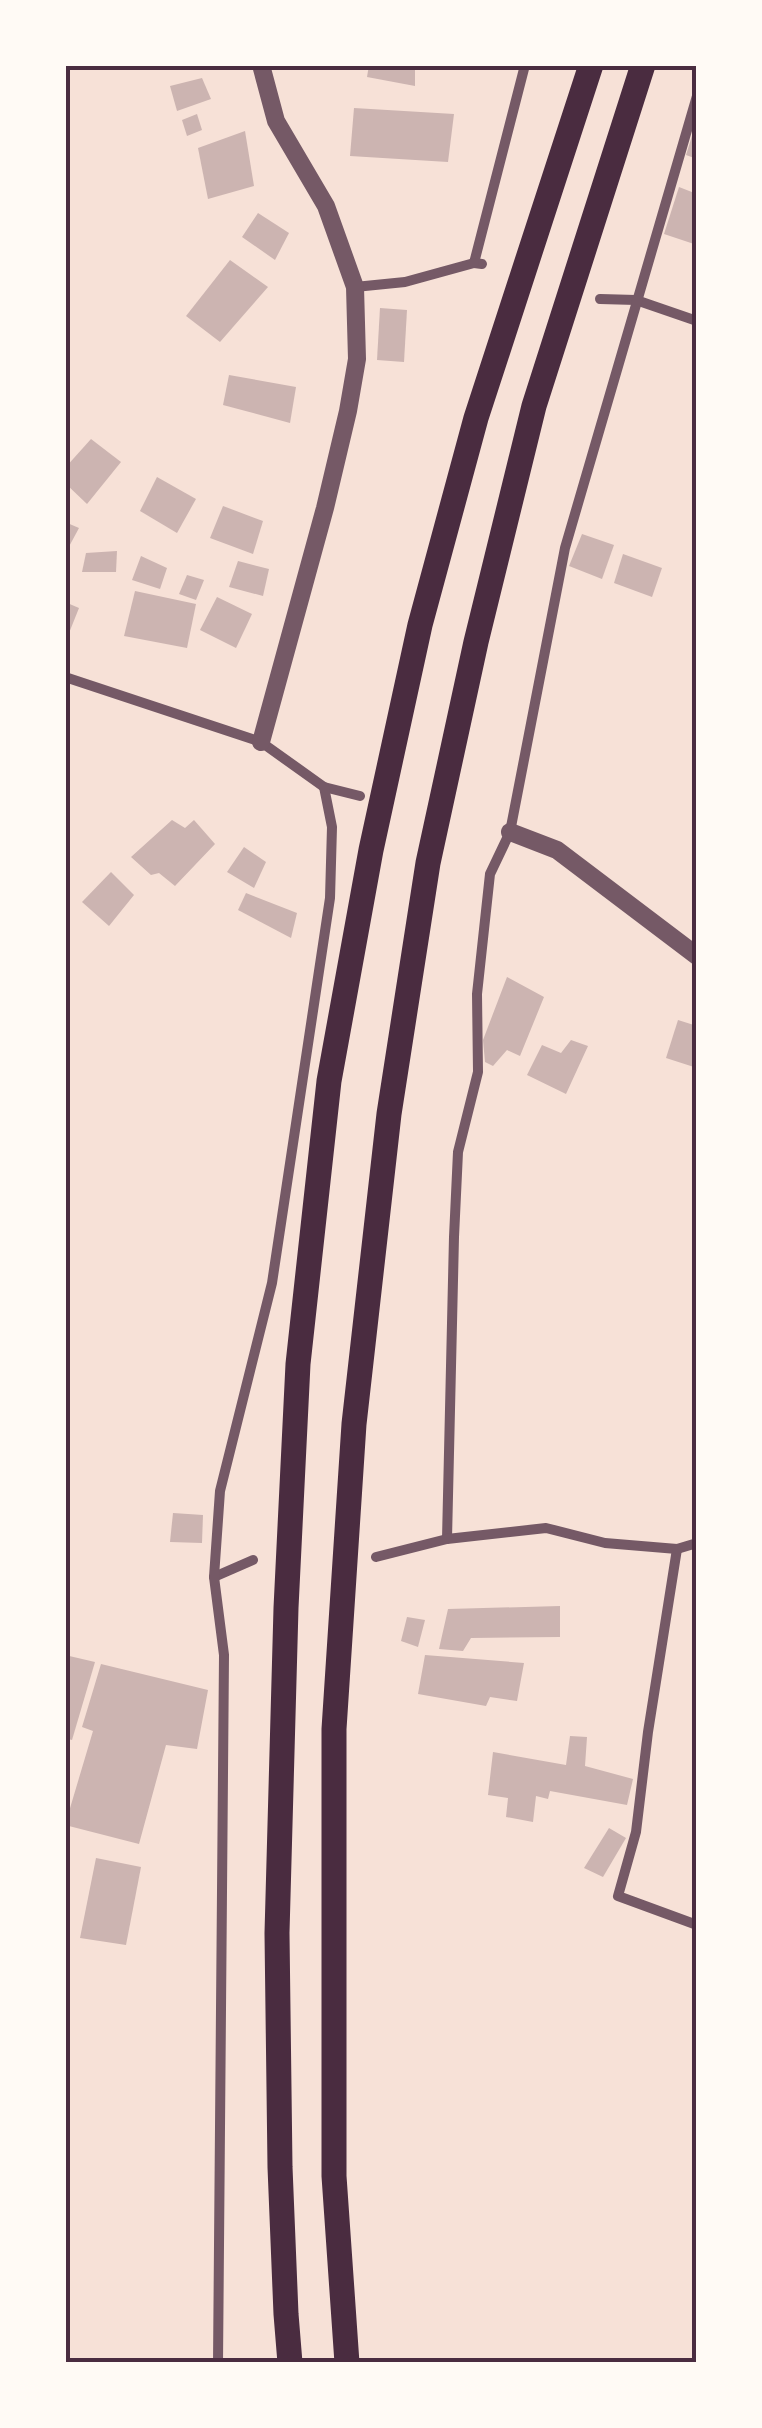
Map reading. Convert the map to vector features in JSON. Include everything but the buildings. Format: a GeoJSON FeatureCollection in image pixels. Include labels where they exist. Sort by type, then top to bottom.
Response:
{"type":"FeatureCollection","features":[{"type":"Feature","properties":{"kind":"highway"},"geometry":{"type":"LineString","coordinates":[[290,2363],[280,2167],[277,1933],[286,1608],[298,1364],[329,1082],[371,850],[420,625],[476,418],[592,65]]}},
{"type":"Feature","properties":{"kind":"highway"},"geometry":{"type":"LineString","coordinates":[[347,2363],[334,2176],[334,1729],[354,1424],[389,1114],[428,863],[480,624],[534,406],[643,65]]}},
{"type":"Feature","properties":{"kind":"street"},"geometry":{"type":"LineString","coordinates":[[261,65],[276,121],[326,206],[355,286],[356,359],[325,508],[262,742]]}},
{"type":"Feature","properties":{"kind":"street"},"geometry":{"type":"LineString","coordinates":[[355,286],[405,282],[478,264],[525,65]]}},
{"type":"Feature","properties":{"kind":"street"},"geometry":{"type":"LineString","coordinates":[[447,1539],[458,1152],[478,1072],[477,994],[490,874],[510,832],[565,548],[697,96]]}},
{"type":"Feature","properties":{"kind":"street"},"geometry":{"type":"LineString","coordinates":[[600,299],[636,300],[697,321]]}},
{"type":"Feature","properties":{"kind":"street"},"geometry":{"type":"LineString","coordinates":[[65,676],[262,742],[324,787],[360,796]]}},
{"type":"Feature","properties":{"kind":"street"},"geometry":{"type":"LineString","coordinates":[[218,2363],[224,1656],[214,1577],[220,1490],[272,1283],[330,898],[332,827],[324,787]]}},
{"type":"Feature","properties":{"kind":"street"},"geometry":{"type":"LineString","coordinates":[[510,832],[557,850],[697,956]]}},
{"type":"Feature","properties":{"kind":"street"},"geometry":{"type":"LineString","coordinates":[[376,1557],[447,1539],[546,1528],[605,1543],[677,1549],[697,1543]]}},
{"type":"Feature","properties":{"kind":"street"},"geometry":{"type":"LineString","coordinates":[[677,1549],[636,1832],[618,1896],[697,1925]]}},
{"type":"Feature","properties":{"kind":"street"},"geometry":{"type":"LineString","coordinates":[[214,1577],[254,1560]]}}]}
